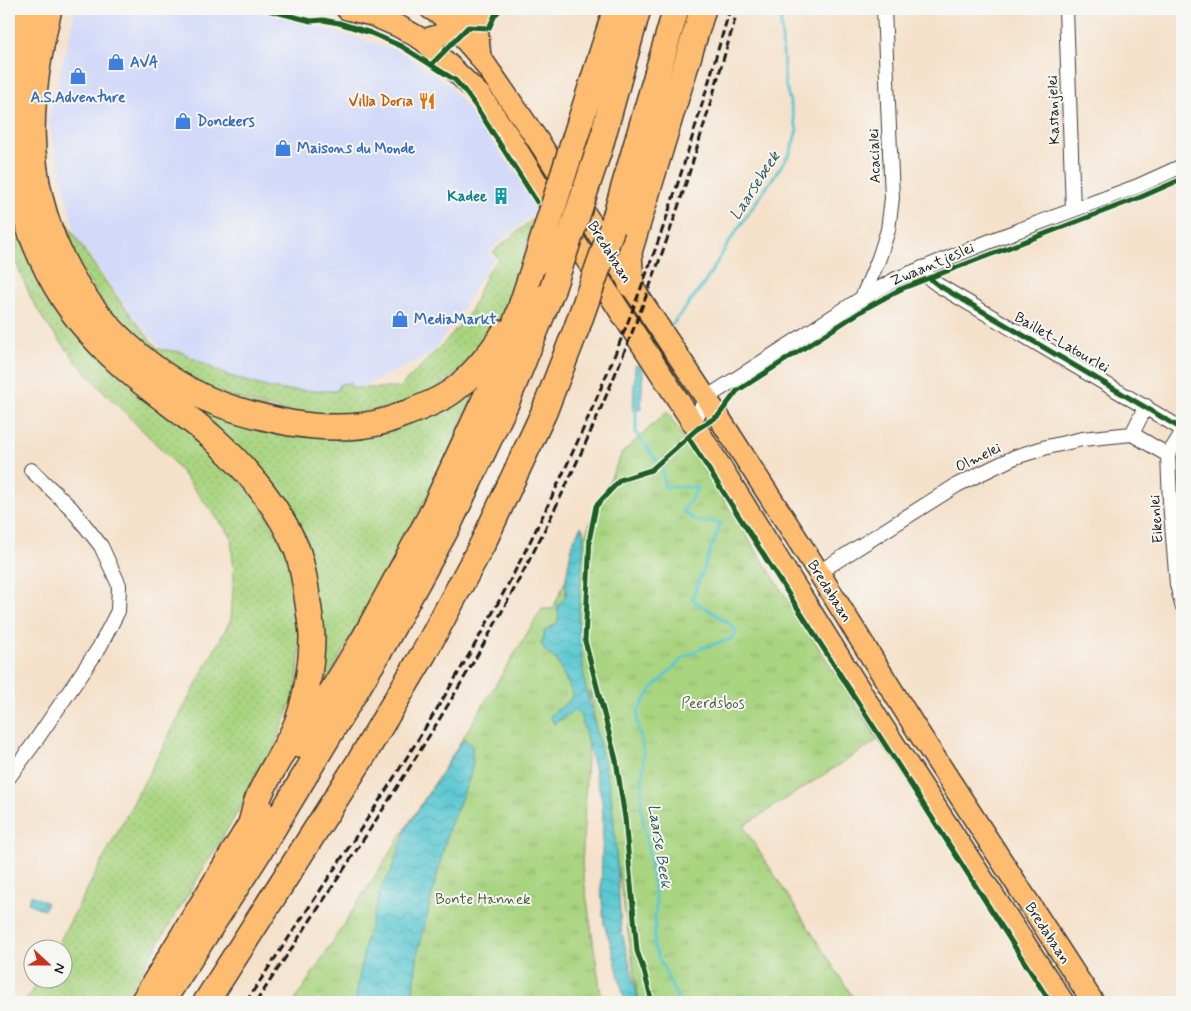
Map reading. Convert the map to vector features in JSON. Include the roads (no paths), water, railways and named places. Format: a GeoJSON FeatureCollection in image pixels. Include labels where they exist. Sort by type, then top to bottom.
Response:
{"type":"FeatureCollection","features":[{"type":"Feature","properties":{"kind":"highway"},"geometry":{"type":"LineString","coordinates":[[28,9],[11,96],[12,145],[14,174],[29,228],[39,252],[66,304],[101,345],[145,386],[213,438],[256,481],[286,527],[298,552],[306,583],[312,638],[307,685],[295,728],[258,798],[251,823]]}},
{"type":"Feature","properties":{"kind":"highway"},"geometry":{"type":"LineString","coordinates":[[50,9],[37,66],[32,113],[35,178],[46,219],[62,259],[80,290],[107,325],[143,359],[184,387],[216,403],[264,418],[291,423],[338,428],[385,421],[422,407],[454,391],[498,342],[524,298]]}},
{"type":"Feature","properties":{"kind":"highway"},"geometry":{"type":"LineString","coordinates":[[143,1002],[365,637],[430,516],[504,358],[616,9]]}},
{"type":"Feature","properties":{"kind":"highway"},"geometry":{"type":"LineString","coordinates":[[162,1002],[262,847],[383,645],[449,524],[507,401],[552,290],[599,150],[638,9]]}},
{"type":"Feature","properties":{"kind":"highway"},"geometry":{"type":"LineString","coordinates":[[206,1002],[346,784],[424,653],[487,534],[544,412],[577,327],[624,190],[676,9]]}},
{"type":"Feature","properties":{"kind":"highway"},"geometry":{"type":"LineString","coordinates":[[631,285],[629,252],[703,9]]}},
{"type":"Feature","properties":{"kind":"main road","name":"Bredabaan"},"geometry":{"type":"LineString","coordinates":[[347,9],[372,15],[400,27],[423,40],[480,95],[695,426],[886,732],[1062,1002]]}},
{"type":"Feature","properties":{"kind":"main road"},"geometry":{"type":"LineString","coordinates":[[423,40],[429,28],[442,14],[472,9]]}},
{"type":"Feature","properties":{"kind":"main road"},"geometry":{"type":"LineString","coordinates":[[480,57],[477,26],[484,9]]}},
{"type":"Feature","properties":{"kind":"main road","name":"Bredabaan"},"geometry":{"type":"LineString","coordinates":[[442,14],[480,57],[539,142],[819,573],[915,727],[1093,1002]]}},
{"type":"Feature","properties":{"kind":"street","name":"Acacialei"},"geometry":{"type":"LineString","coordinates":[[862,298],[879,258],[888,230],[892,198],[884,9]]}},
{"type":"Feature","properties":{"kind":"street","name":"Kastanjelei"},"geometry":{"type":"LineString","coordinates":[[1066,9],[1073,210]]}},
{"type":"Feature","properties":{"kind":"street","name":"Zwaantjeslei"},"geometry":{"type":"LineString","coordinates":[[706,398],[862,298],[896,279],[1138,186],[1182,166]]}},
{"type":"Feature","properties":{"kind":"street"},"geometry":{"type":"LineString","coordinates":[[545,196],[565,182]]}},
{"type":"Feature","properties":{"kind":"street","name":"Baillet-Latourlei"},"geometry":{"type":"LineString","coordinates":[[922,268],[929,278],[938,285],[1182,428]]}},
{"type":"Feature","properties":{"kind":"street"},"geometry":{"type":"LineString","coordinates":[[695,426],[706,398]]}},
{"type":"Feature","properties":{"kind":"street"},"geometry":{"type":"LineString","coordinates":[[1146,406],[1132,434],[1168,455],[1182,433]]}},
{"type":"Feature","properties":{"kind":"street","name":"Olmelei"},"geometry":{"type":"LineString","coordinates":[[827,567],[957,485],[1015,457],[1047,446],[1132,434]]}},
{"type":"Feature","properties":{"kind":"street","name":"Eikenlei"},"geometry":{"type":"LineString","coordinates":[[1168,455],[1170,501],[1177,575],[1182,605]]}},
{"type":"Feature","properties":{"kind":"street"},"geometry":{"type":"LineString","coordinates":[[9,777],[99,648],[118,611],[119,585],[101,546],[71,508],[31,470]]}},
{"type":"Feature","properties":{"kind":"water"},"geometry":{"type":"Polygon","coordinates":[[[639,364],[643,371],[641,409],[633,411],[635,366],[639,364]]]}},
{"type":"Feature","properties":{"kind":"water"},"geometry":{"type":"Polygon","coordinates":[[[581,526],[584,543],[578,620],[585,684],[610,788],[621,928],[639,1002],[625,1002],[604,924],[601,889],[602,800],[580,713],[573,711],[554,724],[550,716],[570,700],[573,694],[557,661],[545,651],[541,643],[546,630],[557,623],[559,615],[557,606],[566,596],[566,578],[572,544],[581,526]]]}},
{"type":"Feature","properties":{"kind":"water"},"geometry":{"type":"Polygon","coordinates":[[[464,738],[472,747],[473,763],[470,777],[448,831],[418,952],[412,1002],[355,1002],[365,944],[382,887],[391,872],[406,829],[464,738]]]}},
{"type":"Feature","properties":{"kind":"water"},"geometry":{"type":"Polygon","coordinates":[[[31,895],[47,903],[44,910],[28,903],[31,895]]]}},
{"type":"Feature","properties":{"kind":"waterway","name":"Laarsebeek"},"geometry":{"type":"LineString","coordinates":[[671,326],[704,284],[729,242],[790,153],[797,130],[785,83],[780,9]]}},
{"type":"Feature","properties":{"kind":"waterway","name":"Laarse Beek"},"geometry":{"type":"LineString","coordinates":[[636,406],[636,433],[663,469],[664,487],[698,487],[683,512],[697,521],[721,523],[692,599],[730,624],[736,631],[731,639],[702,648],[683,658],[652,689],[638,710],[637,722],[644,752],[641,807],[656,899],[654,947],[679,1002]]}},
{"type":"Feature","properties":{"kind":"railway"},"geometry":{"type":"LineString","coordinates":[[246,1002],[386,790],[453,682],[515,571],[557,486],[596,399],[649,267],[699,116],[730,9]]}},
{"type":"Feature","properties":{"kind":"railway"},"geometry":{"type":"LineString","coordinates":[[256,1002],[427,739],[491,631],[541,538],[628,344],[658,264],[690,169],[738,9]]}},
{"type":"Feature","properties":{"kind":"place","name":"AVA"},"geometry":{"type":"Point","coordinates":[116,62]}},
{"type":"Feature","properties":{"kind":"place","name":"A.S.Adventure"},"geometry":{"type":"Point","coordinates":[78,76]}},
{"type":"Feature","properties":{"kind":"place","name":"Villa Doria"},"geometry":{"type":"Point","coordinates":[427,101]}},
{"type":"Feature","properties":{"kind":"place","name":"Donckers"},"geometry":{"type":"Point","coordinates":[183,121]}},
{"type":"Feature","properties":{"kind":"place","name":"Maisons du Monde"},"geometry":{"type":"Point","coordinates":[283,148]}},
{"type":"Feature","properties":{"kind":"place","name":"Kadee"},"geometry":{"type":"Point","coordinates":[501,196]}},
{"type":"Feature","properties":{"kind":"place","name":"MediaMarkt"},"geometry":{"type":"Point","coordinates":[400,319]}},
{"type":"Feature","properties":{"kind":"park label","name":"Peerdsbos"},"geometry":{"type":"Point","coordinates":[713,703]}},
{"type":"Feature","properties":{"kind":"park label","name":"Bonte Hannek"},"geometry":{"type":"Point","coordinates":[483,899]}}]}
